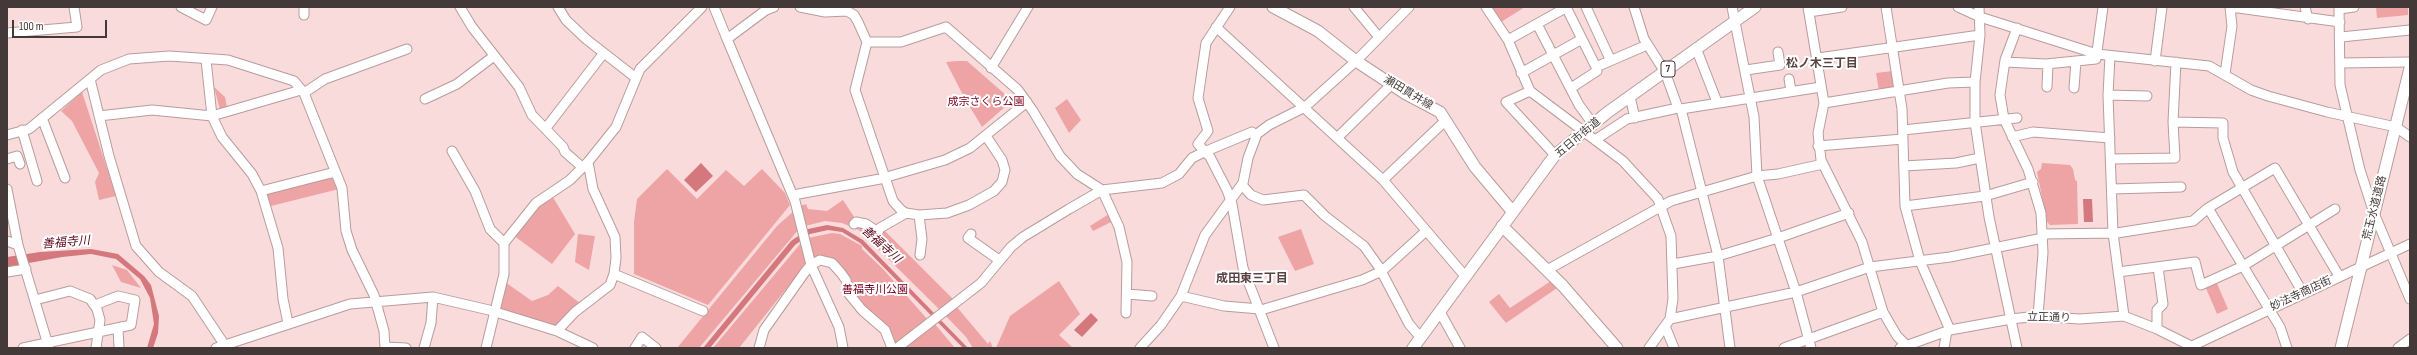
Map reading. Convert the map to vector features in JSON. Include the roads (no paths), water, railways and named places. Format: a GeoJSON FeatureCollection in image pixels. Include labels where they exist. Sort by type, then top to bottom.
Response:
{"type":"FeatureCollection","features":[{"type":"Feature","properties":{"kind":"main road","name":"瀬田貫井線"},"geometry":{"type":"LineString","coordinates":[[1273,7],[1318,31],[1356,61],[1440,112],[1475,167],[1512,211]]}},
{"type":"Feature","properties":{"kind":"main road","name":"五日市街道"},"geometry":{"type":"LineString","coordinates":[[1413,348],[1440,312],[1464,276],[1555,155],[1630,96],[1755,7]]}},
{"type":"Feature","properties":{"kind":"main road","name":"荒玉水道道路"},"geometry":{"type":"LineString","coordinates":[[2340,348],[2410,68]]}},
{"type":"Feature","properties":{"kind":"main road"},"geometry":{"type":"LineString","coordinates":[[1502,226],[1548,270],[1616,348]]}},
{"type":"Feature","properties":{"kind":"street"},"geometry":{"type":"LineString","coordinates":[[7,33],[77,27],[74,7]]}},
{"type":"Feature","properties":{"kind":"street"},"geometry":{"type":"LineString","coordinates":[[181,7],[206,20],[212,7]]}},
{"type":"Feature","properties":{"kind":"street"},"geometry":{"type":"LineString","coordinates":[[460,7],[494,56],[519,87],[532,115],[563,147],[565,152],[585,164],[593,189],[615,237],[616,258],[614,274],[610,285],[575,312],[557,331]]}},
{"type":"Feature","properties":{"kind":"street"},"geometry":{"type":"LineString","coordinates":[[558,7],[566,20],[603,54],[636,78]]}},
{"type":"Feature","properties":{"kind":"street"},"geometry":{"type":"LineString","coordinates":[[486,348],[504,274],[504,243],[536,204],[570,180],[585,164],[616,127],[636,78],[658,50],[702,7]]}},
{"type":"Feature","properties":{"kind":"street"},"geometry":{"type":"LineString","coordinates":[[714,7],[793,195],[811,265],[839,327],[843,348]]}},
{"type":"Feature","properties":{"kind":"street"},"geometry":{"type":"LineString","coordinates":[[727,39],[766,10],[774,7]]}},
{"type":"Feature","properties":{"kind":"street"},"geometry":{"type":"LineString","coordinates":[[800,7],[825,12],[848,11],[854,15],[858,22],[867,42],[855,90],[893,201],[906,213]]}},
{"type":"Feature","properties":{"kind":"street"},"geometry":{"type":"LineString","coordinates":[[991,68],[1028,7]]}},
{"type":"Feature","properties":{"kind":"street"},"geometry":{"type":"LineString","coordinates":[[1230,7],[1206,43],[1198,98],[1208,131],[1198,144],[1210,157],[1231,201],[1243,268],[1252,295],[1261,310],[1274,348]]}},
{"type":"Feature","properties":{"kind":"street"},"geometry":{"type":"LineString","coordinates":[[1354,7],[1378,36]]}},
{"type":"Feature","properties":{"kind":"street"},"geometry":{"type":"LineString","coordinates":[[1140,348],[1161,325],[1181,296],[1205,235],[1242,184],[1251,147],[1256,136],[1269,125],[1305,107],[1356,61],[1378,36],[1409,7]]}},
{"type":"Feature","properties":{"kind":"street"},"geometry":{"type":"LineString","coordinates":[[1486,7],[1508,40],[1530,91],[1630,168],[1661,206],[1671,236],[1673,299],[1668,322],[1649,348]]}},
{"type":"Feature","properties":{"kind":"street"},"geometry":{"type":"LineString","coordinates":[[1547,7],[1551,16]]}},
{"type":"Feature","properties":{"kind":"street"},"geometry":{"type":"LineString","coordinates":[[1508,40],[1567,7],[1597,71],[1571,88]]}},
{"type":"Feature","properties":{"kind":"street"},"geometry":{"type":"LineString","coordinates":[[1586,7],[1610,59]]}},
{"type":"Feature","properties":{"kind":"street"},"geometry":{"type":"LineString","coordinates":[[1634,7],[1647,45],[1665,72],[1679,108],[1703,191],[1718,256],[1723,309],[1730,348]]}},
{"type":"Feature","properties":{"kind":"street"},"geometry":{"type":"LineString","coordinates":[[1732,7],[1751,97],[1757,151],[1757,176],[1796,292],[1810,344]]}},
{"type":"Feature","properties":{"kind":"street"},"geometry":{"type":"LineString","coordinates":[[1842,7],[1808,10],[1818,58],[1824,102],[1818,146],[1823,164],[1849,213],[1862,242],[1883,312],[1902,347]]}},
{"type":"Feature","properties":{"kind":"street"},"geometry":{"type":"LineString","coordinates":[[1886,7],[1900,90],[1903,130],[1905,206],[1920,261],[1949,330],[1944,348]]}},
{"type":"Feature","properties":{"kind":"street"},"geometry":{"type":"LineString","coordinates":[[1958,7],[1980,17],[2097,54],[2209,66],[2251,90],[2268,96],[2396,128],[2410,137]]}},
{"type":"Feature","properties":{"kind":"street"},"geometry":{"type":"LineString","coordinates":[[1978,7],[1980,17],[1980,34],[1975,82],[1976,122],[1980,158],[1985,196],[2017,348]]}},
{"type":"Feature","properties":{"kind":"street"},"geometry":{"type":"LineString","coordinates":[[2005,62],[2048,64],[2096,59],[2103,7]]}},
{"type":"Feature","properties":{"kind":"street"},"geometry":{"type":"LineString","coordinates":[[2155,61],[2162,7]]}},
{"type":"Feature","properties":{"kind":"street"},"geometry":{"type":"LineString","coordinates":[[2225,74],[2232,26],[2231,7],[2264,9],[2308,19],[2340,22]]}},
{"type":"Feature","properties":{"kind":"street"},"geometry":{"type":"LineString","coordinates":[[2305,7],[2308,19]]}},
{"type":"Feature","properties":{"kind":"street"},"geometry":{"type":"LineString","coordinates":[[2354,7],[2339,8],[2341,37],[2340,85],[2349,117],[2360,170],[2374,213],[2410,299]]}},
{"type":"Feature","properties":{"kind":"street"},"geometry":{"type":"LineString","coordinates":[[1537,24],[1571,88],[1593,124]]}},
{"type":"Feature","properties":{"kind":"street"},"geometry":{"type":"LineString","coordinates":[[867,42],[901,42],[946,27],[991,68],[1018,90],[1060,156],[1077,174],[1102,190],[1118,227],[1124,246],[1127,262],[1126,313]]}},
{"type":"Feature","properties":{"kind":"street"},"geometry":{"type":"LineString","coordinates":[[1216,28],[1338,137],[1383,180],[1425,232],[1464,276]]}},
{"type":"Feature","properties":{"kind":"street"},"geometry":{"type":"LineString","coordinates":[[2017,28],[2005,62],[2000,95],[2004,119],[2033,182],[2041,213],[2043,236],[2038,316]]}},
{"type":"Feature","properties":{"kind":"street"},"geometry":{"type":"LineString","coordinates":[[2341,37],[2410,30]]}},
{"type":"Feature","properties":{"kind":"street"},"geometry":{"type":"LineString","coordinates":[[1818,58],[1980,34]]}},
{"type":"Feature","properties":{"kind":"street"},"geometry":{"type":"LineString","coordinates":[[1521,73],[1582,39]]}},
{"type":"Feature","properties":{"kind":"street"},"geometry":{"type":"LineString","coordinates":[[1596,67],[1610,59],[1647,45]]}},
{"type":"Feature","properties":{"kind":"street"},"geometry":{"type":"LineString","coordinates":[[1696,48],[1717,102]]}},
{"type":"Feature","properties":{"kind":"street"},"geometry":{"type":"LineString","coordinates":[[99,116],[152,110],[212,116],[302,92],[325,79],[407,49]]}},
{"type":"Feature","properties":{"kind":"street"},"geometry":{"type":"LineString","coordinates":[[546,128],[603,54]]}},
{"type":"Feature","properties":{"kind":"street"},"geometry":{"type":"LineString","coordinates":[[7,134],[29,128],[101,70],[128,59],[169,56],[206,60],[228,60],[277,74],[294,81],[302,92],[342,188],[346,231],[376,301],[384,331],[384,347],[406,348]]}},
{"type":"Feature","properties":{"kind":"street"},"geometry":{"type":"LineString","coordinates":[[425,99],[457,84],[494,56]]}},
{"type":"Feature","properties":{"kind":"street"},"geometry":{"type":"LineString","coordinates":[[2110,56],[2108,95],[2113,233],[2124,316]]}},
{"type":"Feature","properties":{"kind":"street"},"geometry":{"type":"LineString","coordinates":[[1746,70],[1780,65],[1781,57]]}},
{"type":"Feature","properties":{"kind":"street"},"geometry":{"type":"LineString","coordinates":[[206,60],[212,116],[222,138],[248,168],[261,191],[278,248],[282,299],[288,323]]}},
{"type":"Feature","properties":{"kind":"street"},"geometry":{"type":"LineString","coordinates":[[2074,88],[2076,61]]}},
{"type":"Feature","properties":{"kind":"street"},"geometry":{"type":"LineString","coordinates":[[2111,159],[2175,158],[2173,122],[2176,62]]}},
{"type":"Feature","properties":{"kind":"street"},"geometry":{"type":"LineString","coordinates":[[2340,63],[2410,62]]}},
{"type":"Feature","properties":{"kind":"street"},"geometry":{"type":"LineString","coordinates":[[2047,87],[2048,64]]}},
{"type":"Feature","properties":{"kind":"street"},"geometry":{"type":"LineString","coordinates":[[90,79],[136,246],[168,280],[192,296],[220,346],[350,304],[433,297],[495,312],[557,331],[572,344],[594,348]]}},
{"type":"Feature","properties":{"kind":"street"},"geometry":{"type":"LineString","coordinates":[[1789,79],[1791,91]]}},
{"type":"Feature","properties":{"kind":"street"},"geometry":{"type":"LineString","coordinates":[[1824,102],[1948,83],[1975,82]]}},
{"type":"Feature","properties":{"kind":"street"},"geometry":{"type":"LineString","coordinates":[[1338,137],[1392,84]]}},
{"type":"Feature","properties":{"kind":"street"},"geometry":{"type":"LineString","coordinates":[[1594,140],[1628,119],[1679,108],[1821,87]]}},
{"type":"Feature","properties":{"kind":"street"},"geometry":{"type":"LineString","coordinates":[[1530,91],[1506,102],[1555,155]]}},
{"type":"Feature","properties":{"kind":"street"},"geometry":{"type":"LineString","coordinates":[[2108,95],[2147,96]]}},
{"type":"Feature","properties":{"kind":"street"},"geometry":{"type":"LineString","coordinates":[[1630,96],[1635,118]]}},
{"type":"Feature","properties":{"kind":"street"},"geometry":{"type":"LineString","coordinates":[[793,195],[886,177],[945,160],[970,148],[1027,102]]}},
{"type":"Feature","properties":{"kind":"street"},"geometry":{"type":"LineString","coordinates":[[42,118],[65,178]]}},
{"type":"Feature","properties":{"kind":"street"},"geometry":{"type":"LineString","coordinates":[[1903,130],[2017,118]]}},
{"type":"Feature","properties":{"kind":"street"},"geometry":{"type":"LineString","coordinates":[[1383,180],[1446,120]]}},
{"type":"Feature","properties":{"kind":"street"},"geometry":{"type":"LineString","coordinates":[[2173,122],[2223,123],[2223,138],[2233,172],[2303,293]]}},
{"type":"Feature","properties":{"kind":"street"},"geometry":{"type":"LineString","coordinates":[[22,130],[37,181]]}},
{"type":"Feature","properties":{"kind":"street"},"geometry":{"type":"LineString","coordinates":[[897,348],[943,314],[980,283],[999,260],[1023,237],[1102,190],[1162,183],[1179,174],[1192,158],[1204,152],[1252,132],[1256,136]]}},
{"type":"Feature","properties":{"kind":"street"},"geometry":{"type":"LineString","coordinates":[[2012,137],[2033,132],[2110,138]]}},
{"type":"Feature","properties":{"kind":"street"},"geometry":{"type":"LineString","coordinates":[[854,224],[856,222],[866,224],[878,232],[880,228],[906,213],[919,214],[959,210],[980,200],[998,187],[1005,175],[1004,165],[986,136]]}},
{"type":"Feature","properties":{"kind":"street"},"geometry":{"type":"LineString","coordinates":[[1818,146],[1903,139]]}},
{"type":"Feature","properties":{"kind":"street"},"geometry":{"type":"LineString","coordinates":[[452,151],[475,190],[490,229],[504,243]]}},
{"type":"Feature","properties":{"kind":"street"},"geometry":{"type":"LineString","coordinates":[[7,159],[17,156],[20,164]]}},
{"type":"Feature","properties":{"kind":"street"},"geometry":{"type":"LineString","coordinates":[[1904,166],[1956,163],[1980,158]]}},
{"type":"Feature","properties":{"kind":"street"},"geometry":{"type":"LineString","coordinates":[[1548,270],[1661,206],[1703,191],[1757,176],[1778,174],[1823,164]]}},
{"type":"Feature","properties":{"kind":"street"},"geometry":{"type":"LineString","coordinates":[[1668,322],[1796,292],[1870,267],[1920,261],[1997,248],[2043,236],[2113,233],[2193,221],[2208,208],[2275,168],[2309,227],[2340,276]]}},
{"type":"Feature","properties":{"kind":"street"},"geometry":{"type":"LineString","coordinates":[[261,191],[335,172]]}},
{"type":"Feature","properties":{"kind":"street"},"geometry":{"type":"LineString","coordinates":[[1905,206],[1985,196],[2033,182]]}},
{"type":"Feature","properties":{"kind":"street"},"geometry":{"type":"LineString","coordinates":[[1242,184],[1251,195],[1264,200],[1304,195],[1325,216],[1364,246],[1382,271],[1410,324],[1421,338]]}},
{"type":"Feature","properties":{"kind":"street"},"geometry":{"type":"LineString","coordinates":[[2112,189],[2181,187]]}},
{"type":"Feature","properties":{"kind":"street"},"geometry":{"type":"LineString","coordinates":[[7,189],[19,249],[48,345]]}},
{"type":"Feature","properties":{"kind":"street"},"geometry":{"type":"LineString","coordinates":[[2208,208],[2270,309],[2280,327],[2287,348]]}},
{"type":"Feature","properties":{"kind":"street"},"geometry":{"type":"LineString","coordinates":[[2118,272],[2195,262],[2201,286],[2243,266],[2309,227],[2335,209]]}},
{"type":"Feature","properties":{"kind":"street"},"geometry":{"type":"LineString","coordinates":[[1673,264],[1718,256],[1778,238],[1849,213]]}},
{"type":"Feature","properties":{"kind":"street"},"geometry":{"type":"LineString","coordinates":[[919,214],[922,239],[920,256]]}},
{"type":"Feature","properties":{"kind":"street"},"geometry":{"type":"LineString","coordinates":[[1181,296],[1224,306],[1261,310],[1362,280],[1382,271],[1425,232]]}},
{"type":"Feature","properties":{"kind":"street"},"geometry":{"type":"LineString","coordinates":[[971,234],[968,238],[985,251],[988,250],[999,260]]}},
{"type":"Feature","properties":{"kind":"street"},"geometry":{"type":"LineString","coordinates":[[7,242],[19,249]]}},
{"type":"Feature","properties":{"kind":"street","name":"妙法寺商店街"},"geometry":{"type":"LineString","coordinates":[[2194,347],[2303,293],[2410,244]]}},
{"type":"Feature","properties":{"kind":"street"},"geometry":{"type":"LineString","coordinates":[[759,348],[764,330],[811,265],[820,260],[832,263],[846,280],[849,294],[885,330],[892,348]]}},
{"type":"Feature","properties":{"kind":"street"},"geometry":{"type":"LineString","coordinates":[[2157,329],[2157,310],[2163,304],[2158,267]]}},
{"type":"Feature","properties":{"kind":"street"},"geometry":{"type":"LineString","coordinates":[[7,272],[25,268]]}},
{"type":"Feature","properties":{"kind":"street"},"geometry":{"type":"LineString","coordinates":[[614,274],[703,311]]}},
{"type":"Feature","properties":{"kind":"street"},"geometry":{"type":"LineString","coordinates":[[35,300],[70,291],[86,296],[95,305],[100,320],[96,348]]}},
{"type":"Feature","properties":{"kind":"street"},"geometry":{"type":"LineString","coordinates":[[1127,294],[1152,296]]}},
{"type":"Feature","properties":{"kind":"street"},"geometry":{"type":"LineString","coordinates":[[23,348],[48,345],[131,325],[135,300],[118,296],[95,305]]}},
{"type":"Feature","properties":{"kind":"street"},"geometry":{"type":"LineString","coordinates":[[424,348],[431,323],[433,297]]}},
{"type":"Feature","properties":{"kind":"street"},"geometry":{"type":"LineString","coordinates":[[1440,312],[1460,348]]}},
{"type":"Feature","properties":{"kind":"street"},"geometry":{"type":"LineString","coordinates":[[1784,348],[1810,344],[1883,312]]}},
{"type":"Feature","properties":{"kind":"street","name":"立正通り"},"geometry":{"type":"LineString","coordinates":[[1902,347],[1949,330],[2011,319],[2038,316],[2079,319],[2124,316],[2157,329],[2194,347]]}},
{"type":"Feature","properties":{"kind":"street"},"geometry":{"type":"LineString","coordinates":[[1668,322],[1674,348]]}},
{"type":"Feature","properties":{"kind":"street"},"geometry":{"type":"LineString","coordinates":[[118,328],[119,348]]}},
{"type":"Feature","properties":{"kind":"street"},"geometry":{"type":"LineString","coordinates":[[635,348],[642,337],[656,348]]}},
{"type":"Feature","properties":{"kind":"street"},"geometry":{"type":"LineString","coordinates":[[2398,348],[2410,339]]}},
{"type":"Feature","properties":{"kind":"district","name":"松ノ木三丁目"},"geometry":{"type":"Point","coordinates":[1822,64]}},
{"type":"Feature","properties":{"kind":"district","name":"成田東三丁目"},"geometry":{"type":"Point","coordinates":[1252,279]}},
{"type":"Feature","properties":{"kind":"park label","name":"成宗さくら公園"},"geometry":{"type":"Point","coordinates":[986,102]}},
{"type":"Feature","properties":{"kind":"park label","name":"善福寺川公園"},"geometry":{"type":"Point","coordinates":[875,290]}},
{"type":"Feature","properties":{"kind":"water label","name":"善福寺川"},"geometry":{"type":"Point","coordinates":[66,243]}},
{"type":"Feature","properties":{"kind":"water label","name":"善福寺川"},"geometry":{"type":"Point","coordinates":[881,245]}}]}
